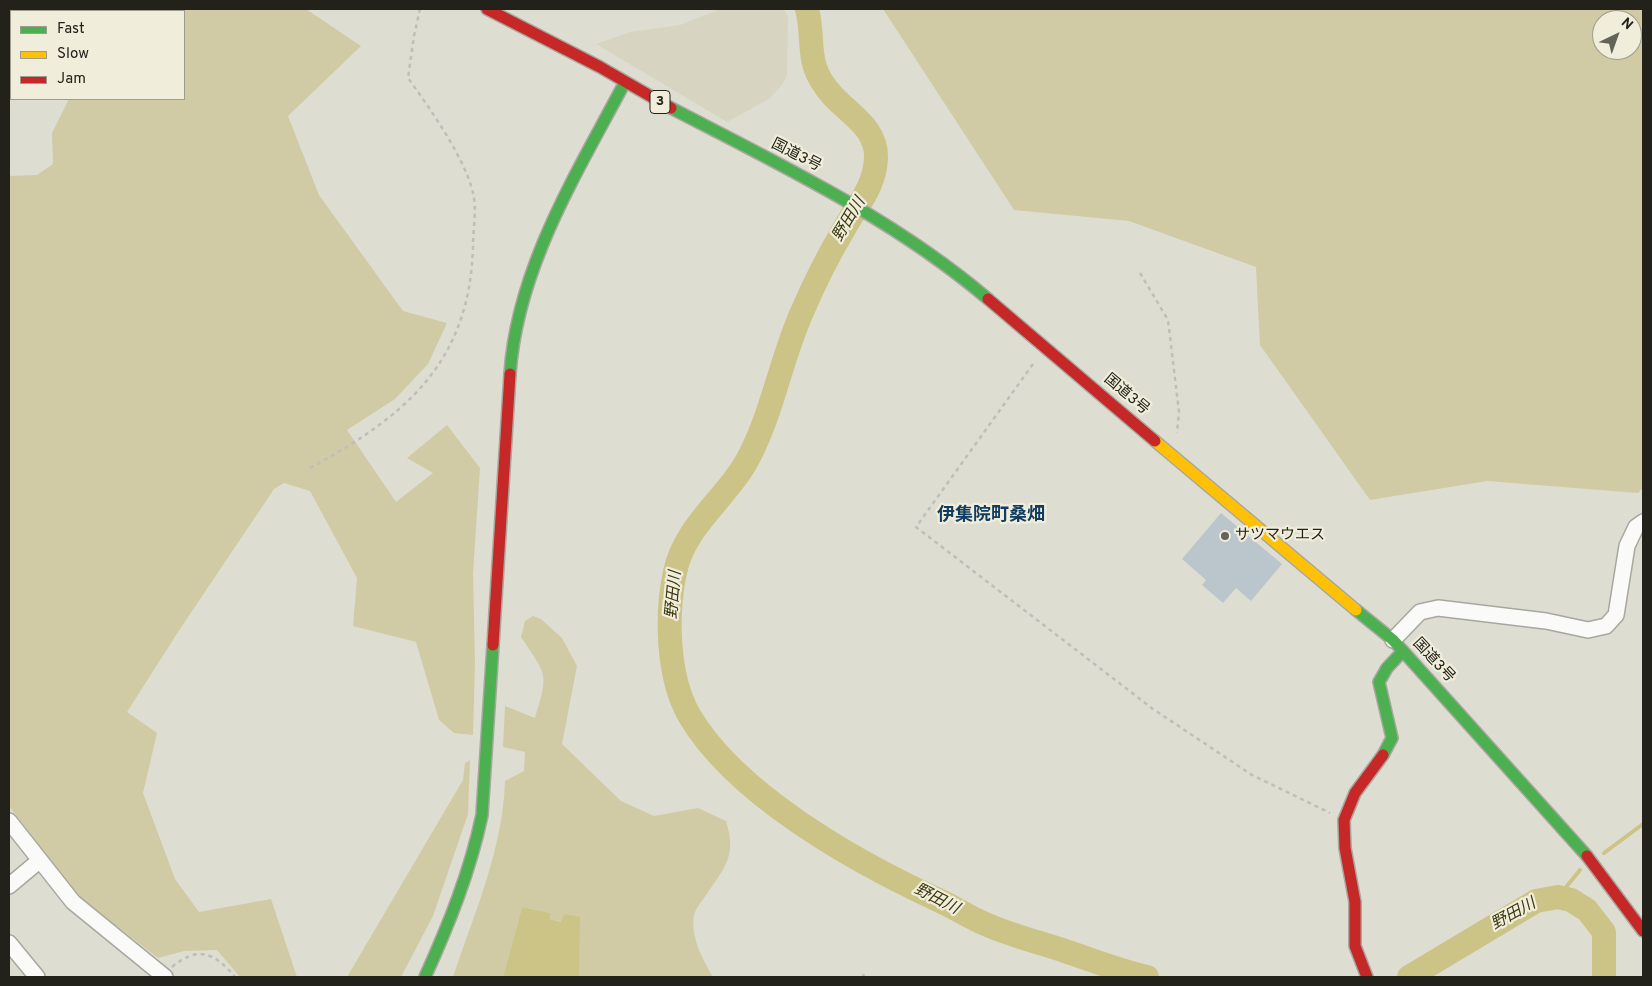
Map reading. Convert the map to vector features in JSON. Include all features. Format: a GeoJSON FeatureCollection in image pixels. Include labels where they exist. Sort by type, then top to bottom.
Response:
{"type":"FeatureCollection","features":[{"type":"Feature","properties":{"kind":"main road","name":"国道3号"},"geometry":{"type":"LineString","coordinates":[[487,9],[835,193],[886,224],[967,281],[1398,646],[1600,869],[1643,931]]}},
{"type":"Feature","properties":{"kind":"main road"},"geometry":{"type":"LineString","coordinates":[[425,977],[458,906],[477,844],[482,815],[511,362],[517,322],[529,282],[546,239],[625,82]]}},
{"type":"Feature","properties":{"kind":"main road"},"geometry":{"type":"LineString","coordinates":[[1367,977],[1355,946],[1355,902],[1345,848],[1344,820],[1355,793],[1386,750],[1392,738],[1379,682],[1398,646]]}},
{"type":"Feature","properties":{"kind":"street"},"geometry":{"type":"LineString","coordinates":[[1398,646],[1420,612],[1438,608],[1546,621],[1588,630],[1606,626],[1616,614],[1627,546],[1636,527],[1643,522]]}},
{"type":"Feature","properties":{"kind":"street"},"geometry":{"type":"LineString","coordinates":[[9,821],[73,902],[164,976]]}},
{"type":"Feature","properties":{"kind":"street"},"geometry":{"type":"LineString","coordinates":[[9,886],[40,860]]}},
{"type":"Feature","properties":{"kind":"street"},"geometry":{"type":"LineString","coordinates":[[9,943],[37,977]]}},
{"type":"Feature","properties":{"kind":"path"},"geometry":{"type":"LineString","coordinates":[[310,468],[337,453],[413,398],[438,368],[451,343],[470,292],[473,194],[464,166],[408,78],[420,9]]}},
{"type":"Feature","properties":{"kind":"path"},"geometry":{"type":"LineString","coordinates":[[1140,273],[1168,320],[1179,412],[1176,457]]}},
{"type":"Feature","properties":{"kind":"path"},"geometry":{"type":"LineString","coordinates":[[1046,347],[916,527],[1153,709],[1252,775],[1344,820]]}},
{"type":"Feature","properties":{"kind":"path"},"geometry":{"type":"LineString","coordinates":[[164,976],[186,955],[203,953],[222,962],[235,977]]}},
{"type":"Feature","properties":{"kind":"shaded area"},"geometry":{"type":"Polygon","coordinates":[[[306,9],[361,46],[288,116],[319,195],[403,311],[447,323],[428,364],[395,399],[347,430],[396,502],[433,473],[407,458],[447,425],[480,468],[473,574],[475,664],[473,735],[454,733],[439,720],[416,642],[353,626],[357,578],[310,491],[284,483],[274,489],[127,712],[157,733],[143,793],[175,879],[199,912],[271,899],[297,977],[240,977],[217,950],[184,951],[158,958],[77,895],[9,806],[9,176],[37,175],[53,164],[52,133],[68,100],[185,100],[185,10],[182,10],[306,9]]]}},
{"type":"Feature","properties":{"kind":"shaded area"},"geometry":{"type":"Polygon","coordinates":[[[720,9],[783,9],[788,16],[787,75],[782,85],[769,99],[727,122],[596,44],[630,32],[680,25],[720,9]]]}},
{"type":"Feature","properties":{"kind":"shaded area"},"geometry":{"type":"Polygon","coordinates":[[[883,9],[1643,9],[1643,488],[1638,493],[1487,481],[1370,500],[1260,345],[1256,267],[1129,221],[1014,210],[883,9]]]}},
{"type":"Feature","properties":{"kind":"shaded area"},"geometry":{"type":"Polygon","coordinates":[[[533,616],[541,619],[562,638],[577,666],[562,744],[621,801],[654,816],[698,808],[726,821],[730,852],[724,869],[696,910],[693,923],[698,948],[713,977],[579,977],[579,917],[562,922],[550,919],[551,913],[522,907],[503,977],[453,977],[493,856],[503,806],[505,781],[524,771],[525,752],[503,747],[505,706],[535,718],[544,683],[541,668],[521,637],[525,621],[533,616]]]}},
{"type":"Feature","properties":{"kind":"shaded area"},"geometry":{"type":"Polygon","coordinates":[[[470,760],[468,814],[433,916],[401,977],[347,977],[463,780],[465,763],[470,760]]]}},
{"type":"Feature","properties":{"kind":"shaded area"},"geometry":{"type":"Polygon","coordinates":[[[522,907],[551,913],[550,919],[561,922],[564,914],[580,917],[579,977],[503,977],[522,907]]]}},
{"type":"Feature","properties":{"kind":"building","name":"サツマウエス"},"geometry":{"type":"Polygon","coordinates":[[[1221,513],[1282,564],[1251,601],[1236,588],[1223,603],[1202,585],[1206,580],[1182,559],[1221,513]]]}},
{"type":"Feature","properties":{"kind":"waterway","name":"野田川"},"geometry":{"type":"LineString","coordinates":[[807,9],[812,53],[817,73],[832,95],[861,123],[872,138],[875,148],[875,168],[869,187],[838,239],[802,312],[788,348],[765,420],[750,455],[731,484],[688,539],[680,555],[675,572],[670,607],[670,645],[676,682],[689,715],[709,744],[735,772],[766,798],[834,845],[869,865],[993,927],[1116,969],[1147,977]]}},
{"type":"Feature","properties":{"kind":"waterway"},"geometry":{"type":"LineString","coordinates":[[1604,853],[1643,824]]}},
{"type":"Feature","properties":{"kind":"waterway"},"geometry":{"type":"LineString","coordinates":[[1558,897],[1580,870]]}},
{"type":"Feature","properties":{"kind":"waterway","name":"野田川"},"geometry":{"type":"LineString","coordinates":[[1409,977],[1536,901],[1558,897],[1571,900],[1587,910],[1604,932],[1604,977]]}},
{"type":"Feature","properties":{"kind":"traffic: fast"},"geometry":{"type":"LineString","coordinates":[[510,374],[515,335],[524,296],[537,259],[569,186],[625,82]]}},
{"type":"Feature","properties":{"kind":"traffic: fast"},"geometry":{"type":"LineString","coordinates":[[671,108],[795,172],[875,218],[952,270],[988,299]]}},
{"type":"Feature","properties":{"kind":"traffic: fast"},"geometry":{"type":"LineString","coordinates":[[1356,610],[1393,640],[1587,856]]}},
{"type":"Feature","properties":{"kind":"traffic: fast"},"geometry":{"type":"LineString","coordinates":[[425,977],[458,898],[482,815],[493,645]]}},
{"type":"Feature","properties":{"kind":"traffic: fast"},"geometry":{"type":"LineString","coordinates":[[1383,755],[1392,738],[1379,682],[1387,668],[1403,651]]}},
{"type":"Feature","properties":{"kind":"traffic: slow"},"geometry":{"type":"LineString","coordinates":[[1155,441],[1356,610]]}},
{"type":"Feature","properties":{"kind":"traffic: jam"},"geometry":{"type":"LineString","coordinates":[[487,9],[600,67],[671,108]]}},
{"type":"Feature","properties":{"kind":"traffic: jam"},"geometry":{"type":"LineString","coordinates":[[988,299],[1155,441]]}},
{"type":"Feature","properties":{"kind":"traffic: jam"},"geometry":{"type":"LineString","coordinates":[[493,645],[510,374]]}},
{"type":"Feature","properties":{"kind":"traffic: jam"},"geometry":{"type":"LineString","coordinates":[[1367,977],[1355,946],[1355,902],[1345,848],[1344,820],[1355,793],[1383,755]]}},
{"type":"Feature","properties":{"kind":"traffic: jam"},"geometry":{"type":"LineString","coordinates":[[1587,856],[1643,931]]}},
{"type":"Feature","properties":{"kind":"place","name":"サツマウエス"},"geometry":{"type":"Point","coordinates":[1225,536]}},
{"type":"Feature","properties":{"kind":"district","name":"伊集院町桑畑"},"geometry":{"type":"Point","coordinates":[991,516]}}]}
